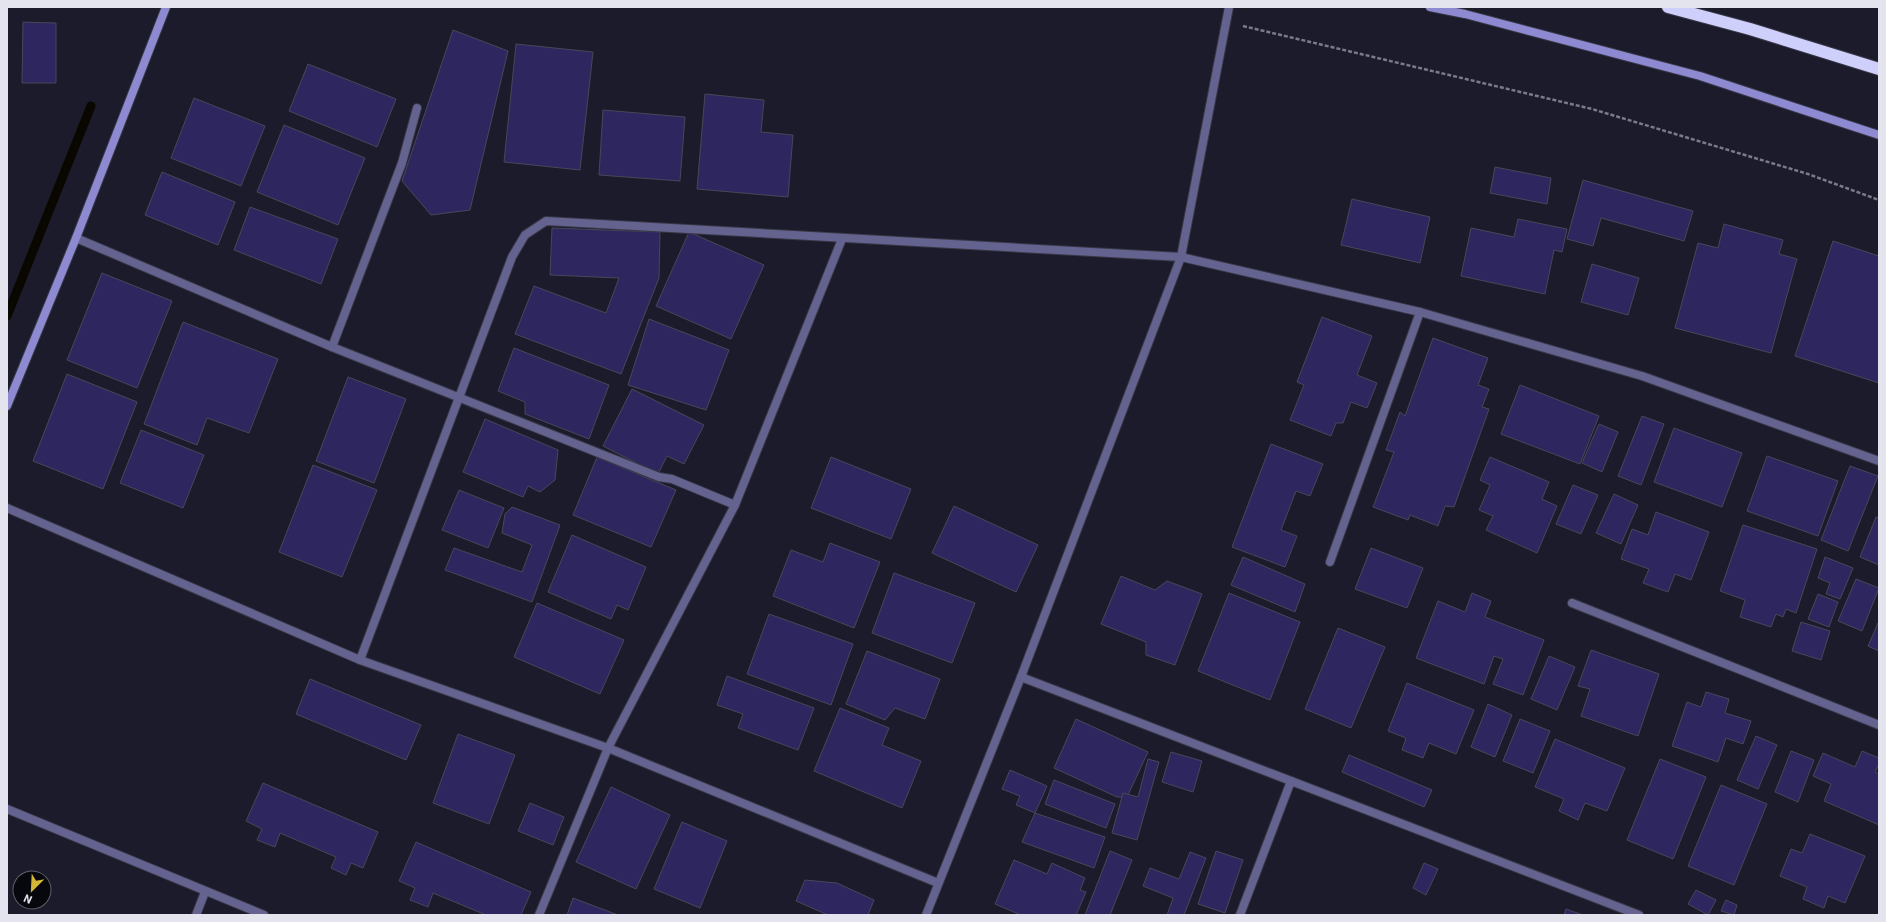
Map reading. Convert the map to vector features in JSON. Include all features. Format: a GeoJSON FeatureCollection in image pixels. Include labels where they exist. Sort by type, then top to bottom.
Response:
{"type":"FeatureCollection","features":[{"type":"Feature","properties":{"kind":"highway"},"geometry":{"type":"LineString","coordinates":[[1668,7],[1750,29],[1879,69]]}},
{"type":"Feature","properties":{"kind":"main road"},"geometry":{"type":"LineString","coordinates":[[7,406],[43,315],[76,238],[166,7]]}},
{"type":"Feature","properties":{"kind":"main road"},"geometry":{"type":"LineString","coordinates":[[1430,7],[1465,14],[1700,76],[1879,135]]}},
{"type":"Feature","properties":{"kind":"street"},"geometry":{"type":"LineString","coordinates":[[926,915],[1021,677],[1181,257],[1229,7]]}},
{"type":"Feature","properties":{"kind":"street"},"geometry":{"type":"LineString","coordinates":[[332,346],[402,163],[417,108]]}},
{"type":"Feature","properties":{"kind":"street"},"geometry":{"type":"LineString","coordinates":[[360,660],[512,257],[524,235],[546,221],[842,239],[1181,257],[1420,312],[1642,376],[1879,460]]}},
{"type":"Feature","properties":{"kind":"street"},"geometry":{"type":"LineString","coordinates":[[76,238],[332,346],[659,477],[672,479],[735,505]]}},
{"type":"Feature","properties":{"kind":"street"},"geometry":{"type":"LineString","coordinates":[[539,915],[608,748],[735,505],[842,239]]}},
{"type":"Feature","properties":{"kind":"street"},"geometry":{"type":"LineString","coordinates":[[1330,562],[1420,312]]}},
{"type":"Feature","properties":{"kind":"street"},"geometry":{"type":"LineString","coordinates":[[7,508],[360,660],[608,748],[938,883]]}},
{"type":"Feature","properties":{"kind":"street"},"geometry":{"type":"LineString","coordinates":[[1572,603],[1879,725]]}},
{"type":"Feature","properties":{"kind":"street"},"geometry":{"type":"LineString","coordinates":[[1021,677],[1639,915]]}},
{"type":"Feature","properties":{"kind":"street"},"geometry":{"type":"LineString","coordinates":[[1240,915],[1291,781]]}},
{"type":"Feature","properties":{"kind":"street"},"geometry":{"type":"LineString","coordinates":[[7,809],[205,892],[264,915]]}},
{"type":"Feature","properties":{"kind":"street"},"geometry":{"type":"LineString","coordinates":[[196,915],[205,892]]}},
{"type":"Feature","properties":{"kind":"path"},"geometry":{"type":"LineString","coordinates":[[1227,22],[1592,109],[1808,174],[1879,200]]}},
{"type":"Feature","properties":{"kind":"building"},"geometry":{"type":"Polygon","coordinates":[[[23,22],[56,23],[56,83],[22,83],[23,22]]]}},
{"type":"Feature","properties":{"kind":"building"},"geometry":{"type":"Polygon","coordinates":[[[453,30],[508,51],[470,210],[431,215],[402,181],[453,30]]]}},
{"type":"Feature","properties":{"kind":"building"},"geometry":{"type":"Polygon","coordinates":[[[516,44],[593,52],[580,170],[504,162],[516,44]]]}},
{"type":"Feature","properties":{"kind":"building"},"geometry":{"type":"Polygon","coordinates":[[[308,64],[396,99],[377,147],[289,111],[308,64]]]}},
{"type":"Feature","properties":{"kind":"building"},"geometry":{"type":"Polygon","coordinates":[[[705,94],[764,100],[761,132],[793,135],[788,197],[697,189],[705,94]]]}},
{"type":"Feature","properties":{"kind":"building"},"geometry":{"type":"Polygon","coordinates":[[[194,98],[265,126],[241,186],[171,158],[194,98]]]}},
{"type":"Feature","properties":{"kind":"building"},"geometry":{"type":"Polygon","coordinates":[[[603,110],[685,117],[680,181],[599,175],[603,110]]]}},
{"type":"Feature","properties":{"kind":"building"},"geometry":{"type":"Polygon","coordinates":[[[284,125],[365,158],[338,225],[257,192],[284,125]]]}},
{"type":"Feature","properties":{"kind":"building"},"geometry":{"type":"Polygon","coordinates":[[[1495,167],[1551,178],[1547,204],[1490,193],[1495,167]]]}},
{"type":"Feature","properties":{"kind":"building"},"geometry":{"type":"Polygon","coordinates":[[[162,172],[235,202],[218,245],[145,215],[162,172]]]}},
{"type":"Feature","properties":{"kind":"building"},"geometry":{"type":"Polygon","coordinates":[[[1583,180],[1693,211],[1684,241],[1601,218],[1593,246],[1567,239],[1583,180]]]}},
{"type":"Feature","properties":{"kind":"building"},"geometry":{"type":"Polygon","coordinates":[[[1352,199],[1430,217],[1420,263],[1341,245],[1352,199]]]}},
{"type":"Feature","properties":{"kind":"building"},"geometry":{"type":"Polygon","coordinates":[[[250,207],[338,239],[321,284],[234,250],[250,207]]]}},
{"type":"Feature","properties":{"kind":"building"},"geometry":{"type":"Polygon","coordinates":[[[1518,219],[1567,229],[1562,252],[1554,250],[1545,294],[1461,276],[1471,228],[1514,237],[1518,219]]]}},
{"type":"Feature","properties":{"kind":"building"},"geometry":{"type":"Polygon","coordinates":[[[1724,224],[1783,240],[1779,254],[1797,259],[1771,353],[1675,328],[1698,243],[1718,248],[1724,224]]]}},
{"type":"Feature","properties":{"kind":"building"},"geometry":{"type":"Polygon","coordinates":[[[552,228],[660,232],[659,278],[621,374],[515,334],[534,286],[606,313],[619,278],[550,275],[552,228]]]}},
{"type":"Feature","properties":{"kind":"building"},"geometry":{"type":"Polygon","coordinates":[[[689,232],[764,265],[731,339],[656,306],[689,232]]]}},
{"type":"Feature","properties":{"kind":"building"},"geometry":{"type":"Polygon","coordinates":[[[1833,241],[1879,256],[1879,383],[1795,356],[1833,241]]]}},
{"type":"Feature","properties":{"kind":"building"},"geometry":{"type":"Polygon","coordinates":[[[1592,264],[1639,278],[1628,315],[1581,302],[1592,264]]]}},
{"type":"Feature","properties":{"kind":"building"},"geometry":{"type":"Polygon","coordinates":[[[102,273],[172,301],[137,388],[67,360],[102,273]]]}},
{"type":"Feature","properties":{"kind":"building"},"geometry":{"type":"Polygon","coordinates":[[[1322,317],[1372,336],[1357,375],[1377,383],[1367,408],[1351,402],[1343,423],[1336,423],[1331,436],[1290,420],[1304,385],[1297,382],[1322,317]]]}},
{"type":"Feature","properties":{"kind":"building"},"geometry":{"type":"Polygon","coordinates":[[[649,319],[729,350],[706,410],[628,385],[649,319]]]}},
{"type":"Feature","properties":{"kind":"building"},"geometry":{"type":"Polygon","coordinates":[[[183,322],[278,359],[249,433],[207,418],[197,445],[144,424],[183,322]]]}},
{"type":"Feature","properties":{"kind":"building"},"geometry":{"type":"Polygon","coordinates":[[[1433,338],[1488,358],[1478,385],[1489,389],[1482,407],[1489,409],[1454,507],[1445,506],[1438,526],[1410,515],[1408,520],[1373,507],[1394,452],[1386,450],[1400,412],[1405,416],[1433,338]]]}},
{"type":"Feature","properties":{"kind":"building"},"geometry":{"type":"Polygon","coordinates":[[[514,348],[609,385],[589,439],[525,414],[525,402],[498,391],[514,348]]]}},
{"type":"Feature","properties":{"kind":"building"},"geometry":{"type":"Polygon","coordinates":[[[67,374],[137,402],[103,489],[33,461],[67,374]]]}},
{"type":"Feature","properties":{"kind":"building"},"geometry":{"type":"Polygon","coordinates":[[[348,377],[406,399],[374,483],[316,461],[348,377]]]}},
{"type":"Feature","properties":{"kind":"building"},"geometry":{"type":"Polygon","coordinates":[[[1520,385],[1599,416],[1580,464],[1501,434],[1520,385]]]}},
{"type":"Feature","properties":{"kind":"building"},"geometry":{"type":"Polygon","coordinates":[[[632,389],[704,425],[684,464],[667,456],[658,474],[603,446],[632,389]]]}},
{"type":"Feature","properties":{"kind":"building"},"geometry":{"type":"Polygon","coordinates":[[[1642,416],[1664,424],[1641,485],[1618,476],[1642,416]]]}},
{"type":"Feature","properties":{"kind":"building"},"geometry":{"type":"Polygon","coordinates":[[[485,419],[558,450],[555,480],[540,492],[528,486],[523,497],[463,472],[485,419]]]}},
{"type":"Feature","properties":{"kind":"building"},"geometry":{"type":"Polygon","coordinates":[[[1599,424],[1618,432],[1602,472],[1582,463],[1599,424]]]}},
{"type":"Feature","properties":{"kind":"building"},"geometry":{"type":"Polygon","coordinates":[[[1674,428],[1742,453],[1722,507],[1654,482],[1674,428]]]}},
{"type":"Feature","properties":{"kind":"building"},"geometry":{"type":"Polygon","coordinates":[[[141,430],[204,455],[183,508],[120,483],[141,430]]]}},
{"type":"Feature","properties":{"kind":"building"},"geometry":{"type":"Polygon","coordinates":[[[1271,444],[1323,464],[1310,496],[1296,491],[1281,530],[1297,536],[1285,567],[1232,547],[1271,444]]]}},
{"type":"Feature","properties":{"kind":"building"},"geometry":{"type":"Polygon","coordinates":[[[1767,456],[1838,481],[1818,536],[1747,511],[1767,456]]]}},
{"type":"Feature","properties":{"kind":"building"},"geometry":{"type":"Polygon","coordinates":[[[597,457],[676,490],[651,547],[573,515],[597,457]]]}},
{"type":"Feature","properties":{"kind":"building"},"geometry":{"type":"Polygon","coordinates":[[[831,457],[911,489],[891,539],[811,508],[831,457]]]}},
{"type":"Feature","properties":{"kind":"building"},"geometry":{"type":"Polygon","coordinates":[[[1490,457],[1549,482],[1542,499],[1557,506],[1537,553],[1486,530],[1493,516],[1479,510],[1490,485],[1480,480],[1490,457]]]}},
{"type":"Feature","properties":{"kind":"building"},"geometry":{"type":"Polygon","coordinates":[[[313,465],[377,490],[342,577],[279,552],[313,465]]]}},
{"type":"Feature","properties":{"kind":"building"},"geometry":{"type":"Polygon","coordinates":[[[1850,466],[1878,476],[1848,551],[1821,540],[1850,466]]]}},
{"type":"Feature","properties":{"kind":"building"},"geometry":{"type":"Polygon","coordinates":[[[1573,485],[1598,495],[1581,534],[1556,524],[1573,485]]]}},
{"type":"Feature","properties":{"kind":"building"},"geometry":{"type":"Polygon","coordinates":[[[459,490],[504,508],[488,548],[442,530],[459,490]]]}},
{"type":"Feature","properties":{"kind":"building"},"geometry":{"type":"Polygon","coordinates":[[[1614,494],[1638,505],[1621,544],[1596,533],[1614,494]]]}},
{"type":"Feature","properties":{"kind":"building"},"geometry":{"type":"Polygon","coordinates":[[[954,506],[1038,545],[1016,592],[932,553],[954,506]]]}},
{"type":"Feature","properties":{"kind":"building"},"geometry":{"type":"Polygon","coordinates":[[[512,507],[560,525],[532,602],[445,570],[454,548],[522,572],[532,545],[502,533],[505,514],[512,507]]]}},
{"type":"Feature","properties":{"kind":"building"},"geometry":{"type":"Polygon","coordinates":[[[1656,512],[1709,532],[1691,580],[1675,574],[1668,592],[1643,583],[1649,569],[1621,559],[1632,529],[1648,535],[1656,512]]]}},
{"type":"Feature","properties":{"kind":"building"},"geometry":{"type":"Polygon","coordinates":[[[1876,517],[1879,518],[1879,565],[1860,557],[1876,517]]]}},
{"type":"Feature","properties":{"kind":"building"},"geometry":{"type":"Polygon","coordinates":[[[1743,525],[1817,549],[1796,613],[1786,609],[1783,617],[1776,614],[1771,627],[1740,617],[1745,600],[1720,591],[1743,525]]]}},
{"type":"Feature","properties":{"kind":"building"},"geometry":{"type":"Polygon","coordinates":[[[572,535],[646,567],[628,610],[617,605],[611,619],[548,592],[572,535]]]}},
{"type":"Feature","properties":{"kind":"building"},"geometry":{"type":"Polygon","coordinates":[[[830,543],[880,562],[854,628],[773,596],[791,550],[823,562],[830,543]]]}},
{"type":"Feature","properties":{"kind":"building"},"geometry":{"type":"Polygon","coordinates":[[[1371,548],[1423,568],[1407,608],[1355,589],[1371,548]]]}},
{"type":"Feature","properties":{"kind":"building"},"geometry":{"type":"Polygon","coordinates":[[[1243,557],[1305,584],[1295,612],[1231,585],[1243,557]]]}},
{"type":"Feature","properties":{"kind":"building"},"geometry":{"type":"Polygon","coordinates":[[[1825,557],[1853,568],[1840,599],[1826,594],[1830,583],[1818,578],[1825,557]]]}},
{"type":"Feature","properties":{"kind":"building"},"geometry":{"type":"Polygon","coordinates":[[[894,573],[975,603],[952,663],[872,633],[894,573]]]}},
{"type":"Feature","properties":{"kind":"building"},"geometry":{"type":"Polygon","coordinates":[[[1121,576],[1155,590],[1167,581],[1202,594],[1175,665],[1146,655],[1146,642],[1101,624],[1121,576]]]}},
{"type":"Feature","properties":{"kind":"building"},"geometry":{"type":"Polygon","coordinates":[[[1856,579],[1879,588],[1862,631],[1838,621],[1856,579]]]}},
{"type":"Feature","properties":{"kind":"building"},"geometry":{"type":"Polygon","coordinates":[[[1229,593],[1300,622],[1270,700],[1198,671],[1229,593]]]}},
{"type":"Feature","properties":{"kind":"building"},"geometry":{"type":"Polygon","coordinates":[[[1472,593],[1491,601],[1485,617],[1544,640],[1523,695],[1493,684],[1503,659],[1494,656],[1484,684],[1416,658],[1438,601],[1465,612],[1472,593]]]}},
{"type":"Feature","properties":{"kind":"building"},"geometry":{"type":"Polygon","coordinates":[[[1818,594],[1838,602],[1829,627],[1808,619],[1818,594]]]}},
{"type":"Feature","properties":{"kind":"building"},"geometry":{"type":"Polygon","coordinates":[[[537,603],[624,640],[600,694],[514,657],[537,603]]]}},
{"type":"Feature","properties":{"kind":"building"},"geometry":{"type":"Polygon","coordinates":[[[769,614],[853,644],[831,705],[747,674],[769,614]]]}},
{"type":"Feature","properties":{"kind":"building"},"geometry":{"type":"Polygon","coordinates":[[[1801,622],[1830,631],[1821,660],[1792,651],[1801,622]]]}},
{"type":"Feature","properties":{"kind":"building"},"geometry":{"type":"Polygon","coordinates":[[[1878,623],[1879,624],[1879,651],[1868,646],[1878,623]]]}},
{"type":"Feature","properties":{"kind":"building"},"geometry":{"type":"Polygon","coordinates":[[[1338,628],[1385,647],[1351,728],[1305,709],[1338,628]]]}},
{"type":"Feature","properties":{"kind":"building"},"geometry":{"type":"Polygon","coordinates":[[[1591,650],[1659,674],[1638,736],[1581,716],[1590,689],[1578,686],[1591,650]]]}},
{"type":"Feature","properties":{"kind":"building"},"geometry":{"type":"Polygon","coordinates":[[[867,651],[940,679],[925,719],[895,708],[885,720],[846,704],[867,651]]]}},
{"type":"Feature","properties":{"kind":"building"},"geometry":{"type":"Polygon","coordinates":[[[1549,656],[1575,667],[1557,710],[1531,699],[1549,656]]]}},
{"type":"Feature","properties":{"kind":"building"},"geometry":{"type":"Polygon","coordinates":[[[727,676],[814,708],[798,750],[738,728],[743,714],[717,705],[727,676]]]}},
{"type":"Feature","properties":{"kind":"building"},"geometry":{"type":"Polygon","coordinates":[[[310,679],[421,725],[406,760],[296,714],[310,679]]]}},
{"type":"Feature","properties":{"kind":"building"},"geometry":{"type":"Polygon","coordinates":[[[1407,683],[1474,710],[1456,754],[1429,743],[1423,758],[1402,750],[1406,738],[1388,731],[1407,683]]]}},
{"type":"Feature","properties":{"kind":"building"},"geometry":{"type":"Polygon","coordinates":[[[1706,692],[1729,699],[1725,713],[1751,721],[1743,744],[1726,738],[1718,762],[1672,746],[1687,702],[1701,707],[1706,692]]]}},
{"type":"Feature","properties":{"kind":"building"},"geometry":{"type":"Polygon","coordinates":[[[1488,704],[1512,715],[1495,757],[1471,747],[1488,704]]]}},
{"type":"Feature","properties":{"kind":"building"},"geometry":{"type":"Polygon","coordinates":[[[840,708],[889,728],[882,745],[921,761],[902,808],[814,771],[840,708]]]}},
{"type":"Feature","properties":{"kind":"building"},"geometry":{"type":"Polygon","coordinates":[[[1076,719],[1148,752],[1127,797],[1117,797],[1054,768],[1076,719]]]}},
{"type":"Feature","properties":{"kind":"building"},"geometry":{"type":"Polygon","coordinates":[[[1520,719],[1550,731],[1533,773],[1503,761],[1520,719]]]}},
{"type":"Feature","properties":{"kind":"building"},"geometry":{"type":"Polygon","coordinates":[[[458,734],[515,755],[489,824],[433,803],[458,734]]]}},
{"type":"Feature","properties":{"kind":"building"},"geometry":{"type":"Polygon","coordinates":[[[1756,736],[1777,745],[1758,789],[1737,780],[1756,736]]]}},
{"type":"Feature","properties":{"kind":"building"},"geometry":{"type":"Polygon","coordinates":[[[1555,739],[1625,768],[1607,811],[1585,803],[1578,820],[1559,811],[1564,799],[1535,787],[1555,739]]]}},
{"type":"Feature","properties":{"kind":"building"},"geometry":{"type":"Polygon","coordinates":[[[1791,751],[1814,760],[1798,802],[1775,792],[1791,751]]]}},
{"type":"Feature","properties":{"kind":"building"},"geometry":{"type":"Polygon","coordinates":[[[1862,751],[1879,758],[1879,764],[1875,772],[1879,774],[1879,825],[1824,801],[1831,784],[1813,776],[1823,753],[1855,767],[1862,751]]]}},
{"type":"Feature","properties":{"kind":"building"},"geometry":{"type":"Polygon","coordinates":[[[1171,752],[1202,761],[1193,792],[1162,782],[1171,752]]]}},
{"type":"Feature","properties":{"kind":"building"},"geometry":{"type":"Polygon","coordinates":[[[1349,755],[1432,790],[1424,807],[1342,772],[1349,755]]]}},
{"type":"Feature","properties":{"kind":"building"},"geometry":{"type":"Polygon","coordinates":[[[1148,759],[1159,762],[1137,840],[1112,833],[1123,793],[1138,797],[1148,759]]]}},
{"type":"Feature","properties":{"kind":"building"},"geometry":{"type":"Polygon","coordinates":[[[1660,759],[1706,777],[1673,859],[1627,840],[1660,759]]]}},
{"type":"Feature","properties":{"kind":"building"},"geometry":{"type":"Polygon","coordinates":[[[1010,770],[1047,786],[1035,813],[1016,805],[1020,796],[1002,789],[1010,770]]]}},
{"type":"Feature","properties":{"kind":"building"},"geometry":{"type":"Polygon","coordinates":[[[1054,780],[1115,804],[1106,828],[1045,804],[1054,780]]]}},
{"type":"Feature","properties":{"kind":"building"},"geometry":{"type":"Polygon","coordinates":[[[263,783],[378,832],[363,868],[351,863],[346,875],[331,868],[336,857],[280,833],[275,847],[257,840],[262,829],[246,821],[263,783]]]}},
{"type":"Feature","properties":{"kind":"building"},"geometry":{"type":"Polygon","coordinates":[[[1721,785],[1767,804],[1734,885],[1688,866],[1721,785]]]}},
{"type":"Feature","properties":{"kind":"building"},"geometry":{"type":"Polygon","coordinates":[[[611,787],[670,815],[636,889],[576,862],[611,787]]]}},
{"type":"Feature","properties":{"kind":"building"},"geometry":{"type":"Polygon","coordinates":[[[530,803],[564,817],[553,845],[518,831],[530,803]]]}},
{"type":"Feature","properties":{"kind":"building"},"geometry":{"type":"Polygon","coordinates":[[[1035,813],[1105,837],[1094,868],[1022,842],[1035,813]]]}},
{"type":"Feature","properties":{"kind":"building"},"geometry":{"type":"Polygon","coordinates":[[[682,822],[727,841],[700,908],[654,889],[682,822]]]}},
{"type":"Feature","properties":{"kind":"building"},"geometry":{"type":"Polygon","coordinates":[[[1810,834],[1865,856],[1845,903],[1828,896],[1824,908],[1803,899],[1807,887],[1780,876],[1791,849],[1802,853],[1810,834]]]}},
{"type":"Feature","properties":{"kind":"building"},"geometry":{"type":"Polygon","coordinates":[[[416,842],[531,892],[521,915],[486,915],[433,893],[428,907],[410,900],[415,888],[399,881],[416,842]]]}},
{"type":"Feature","properties":{"kind":"building"},"geometry":{"type":"Polygon","coordinates":[[[1110,851],[1132,860],[1110,915],[1085,915],[1110,851]]]}},
{"type":"Feature","properties":{"kind":"building"},"geometry":{"type":"Polygon","coordinates":[[[1216,851],[1243,860],[1225,913],[1198,904],[1216,851]]]}},
{"type":"Feature","properties":{"kind":"building"},"geometry":{"type":"Polygon","coordinates":[[[1190,852],[1206,858],[1184,915],[1167,915],[1173,898],[1143,886],[1150,868],[1179,879],[1190,852]]]}},
{"type":"Feature","properties":{"kind":"building"},"geometry":{"type":"Polygon","coordinates":[[[1014,860],[1047,874],[1052,863],[1085,878],[1080,890],[1086,892],[1076,915],[1021,915],[995,904],[1014,860]]]}},
{"type":"Feature","properties":{"kind":"building"},"geometry":{"type":"Polygon","coordinates":[[[1424,863],[1438,869],[1426,895],[1413,888],[1424,863]]]}},
{"type":"Feature","properties":{"kind":"building"},"geometry":{"type":"Polygon","coordinates":[[[805,880],[837,883],[874,900],[868,915],[828,915],[796,901],[805,880]]]}},
{"type":"Feature","properties":{"kind":"building"},"geometry":{"type":"Polygon","coordinates":[[[1696,890],[1716,900],[1708,915],[1688,904],[1696,890]]]}},
{"type":"Feature","properties":{"kind":"building"},"geometry":{"type":"Polygon","coordinates":[[[573,898],[618,915],[567,915],[573,898]]]}},
{"type":"Feature","properties":{"kind":"building"},"geometry":{"type":"Polygon","coordinates":[[[1726,900],[1737,905],[1734,915],[1721,911],[1726,900]]]}},
{"type":"Feature","properties":{"kind":"building"},"geometry":{"type":"Polygon","coordinates":[[[1566,909],[1583,915],[1564,915],[1566,909]]]}},
{"type":"Feature","properties":{"kind":"waterway"},"geometry":{"type":"LineString","coordinates":[[7,316],[91,106]]}}]}
